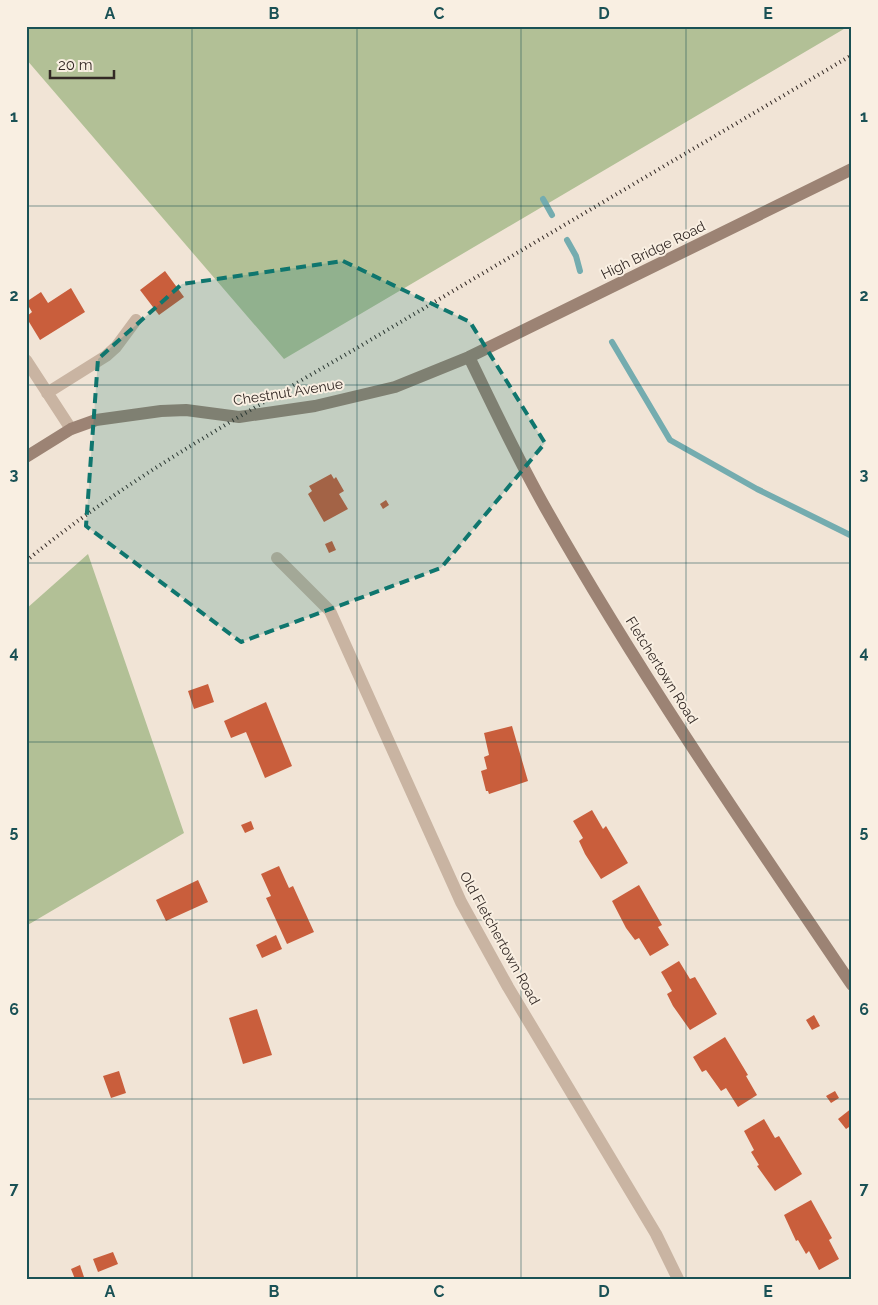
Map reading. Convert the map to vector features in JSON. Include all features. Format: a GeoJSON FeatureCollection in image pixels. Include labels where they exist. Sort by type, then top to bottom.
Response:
{"type":"FeatureCollection","features":[{"type":"Feature","properties":{"kind":"street","name":"High Bridge Road"},"geometry":{"type":"LineString","coordinates":[[468,358],[852,169]]}},
{"type":"Feature","properties":{"kind":"street"},"geometry":{"type":"LineString","coordinates":[[48,393],[116,348],[136,320]]}},
{"type":"Feature","properties":{"kind":"street","name":"Chestnut Avenue"},"geometry":{"type":"LineString","coordinates":[[26,456],[71,429],[96,420],[161,410],[186,410],[240,418],[315,406],[395,387],[468,358]]}},
{"type":"Feature","properties":{"kind":"street","name":"Fletchertown Road"},"geometry":{"type":"LineString","coordinates":[[468,358],[545,507],[599,599],[732,810],[852,985]]}},
{"type":"Feature","properties":{"kind":"street"},"geometry":{"type":"LineString","coordinates":[[26,360],[71,429]]}},
{"type":"Feature","properties":{"kind":"street","name":"Old Fletchertown Road"},"geometry":{"type":"LineString","coordinates":[[276,558],[330,611],[461,902],[508,986],[656,1234],[678,1279]]}},
{"type":"Feature","properties":{"kind":"highlighted area"},"geometry":{"type":"Polygon","coordinates":[[[343,261],[470,322],[545,443],[441,568],[241,642],[86,526],[98,359],[182,284],[343,261]]]}},
{"type":"Feature","properties":{"kind":"green space"},"geometry":{"type":"Polygon","coordinates":[[[26,26],[849,26],[284,359],[26,59],[26,26]]]}},
{"type":"Feature","properties":{"kind":"green space"},"geometry":{"type":"Polygon","coordinates":[[[88,554],[184,833],[26,926],[26,609],[88,554]]]}},
{"type":"Feature","properties":{"kind":"building"},"geometry":{"type":"Polygon","coordinates":[[[165,271],[184,297],[159,315],[140,290],[165,271]]]}},
{"type":"Feature","properties":{"kind":"building"},"geometry":{"type":"Polygon","coordinates":[[[71,288],[85,312],[40,340],[26,317],[32,312],[26,302],[41,292],[48,303],[71,288]]]}},
{"type":"Feature","properties":{"kind":"building"},"geometry":{"type":"Polygon","coordinates":[[[331,474],[334,479],[336,477],[344,491],[339,494],[348,509],[324,522],[308,494],[312,491],[309,486],[331,474]]]}},
{"type":"Feature","properties":{"kind":"building"},"geometry":{"type":"Polygon","coordinates":[[[386,500],[389,505],[383,509],[380,504],[386,500]]]}},
{"type":"Feature","properties":{"kind":"building"},"geometry":{"type":"Polygon","coordinates":[[[332,541],[336,550],[329,553],[325,544],[332,541]]]}},
{"type":"Feature","properties":{"kind":"building"},"geometry":{"type":"Polygon","coordinates":[[[208,684],[214,702],[194,709],[188,691],[208,684]]]}},
{"type":"Feature","properties":{"kind":"building"},"geometry":{"type":"Polygon","coordinates":[[[266,702],[292,766],[265,778],[246,732],[231,738],[224,721],[266,702]]]}},
{"type":"Feature","properties":{"kind":"building"},"geometry":{"type":"Polygon","coordinates":[[[512,726],[528,781],[489,794],[486,791],[481,771],[487,769],[484,757],[489,755],[484,733],[512,726]]]}},
{"type":"Feature","properties":{"kind":"building"},"geometry":{"type":"Polygon","coordinates":[[[592,810],[603,829],[606,826],[628,863],[601,879],[585,854],[579,841],[583,838],[573,821],[592,810]]]}},
{"type":"Feature","properties":{"kind":"building"},"geometry":{"type":"Polygon","coordinates":[[[251,821],[254,829],[245,833],[241,825],[251,821]]]}},
{"type":"Feature","properties":{"kind":"building"},"geometry":{"type":"Polygon","coordinates":[[[279,866],[289,888],[293,886],[314,932],[287,944],[266,898],[271,896],[261,874],[279,866]]]}},
{"type":"Feature","properties":{"kind":"building"},"geometry":{"type":"Polygon","coordinates":[[[198,880],[208,902],[166,921],[156,900],[198,880]]]}},
{"type":"Feature","properties":{"kind":"building"},"geometry":{"type":"Polygon","coordinates":[[[639,885],[662,925],[658,927],[669,945],[650,956],[639,938],[635,940],[626,928],[612,901],[639,885]]]}},
{"type":"Feature","properties":{"kind":"building"},"geometry":{"type":"Polygon","coordinates":[[[276,935],[282,949],[262,958],[256,945],[276,935]]]}},
{"type":"Feature","properties":{"kind":"building"},"geometry":{"type":"Polygon","coordinates":[[[679,961],[690,979],[695,977],[717,1014],[690,1030],[667,994],[672,991],[661,972],[679,961]]]}},
{"type":"Feature","properties":{"kind":"building"},"geometry":{"type":"Polygon","coordinates":[[[257,1009],[272,1055],[243,1064],[229,1018],[257,1009]]]}},
{"type":"Feature","properties":{"kind":"building"},"geometry":{"type":"Polygon","coordinates":[[[814,1015],[820,1026],[812,1030],[806,1020],[814,1015]]]}},
{"type":"Feature","properties":{"kind":"building"},"geometry":{"type":"Polygon","coordinates":[[[725,1037],[748,1075],[746,1076],[757,1095],[738,1107],[726,1088],[721,1091],[706,1070],[702,1072],[693,1057],[725,1037]]]}},
{"type":"Feature","properties":{"kind":"building"},"geometry":{"type":"Polygon","coordinates":[[[119,1071],[126,1093],[111,1098],[103,1076],[119,1071]]]}},
{"type":"Feature","properties":{"kind":"building"},"geometry":{"type":"Polygon","coordinates":[[[835,1091],[839,1098],[831,1103],[826,1096],[835,1091]]]}},
{"type":"Feature","properties":{"kind":"building"},"geometry":{"type":"Polygon","coordinates":[[[852,1108],[852,1125],[846,1129],[838,1119],[852,1108]]]}},
{"type":"Feature","properties":{"kind":"building"},"geometry":{"type":"Polygon","coordinates":[[[764,1119],[775,1138],[779,1136],[802,1174],[775,1191],[757,1166],[759,1165],[751,1152],[754,1150],[744,1131],[764,1119]]]}},
{"type":"Feature","properties":{"kind":"building"},"geometry":{"type":"Polygon","coordinates":[[[811,1200],[832,1238],[829,1240],[839,1259],[819,1270],[809,1251],[806,1254],[798,1240],[796,1241],[784,1215],[811,1200]]]}},
{"type":"Feature","properties":{"kind":"building"},"geometry":{"type":"Polygon","coordinates":[[[113,1252],[118,1264],[98,1272],[93,1259],[113,1252]]]}},
{"type":"Feature","properties":{"kind":"building"},"geometry":{"type":"Polygon","coordinates":[[[80,1265],[84,1277],[75,1279],[71,1269],[80,1265]]]}},
{"type":"Feature","properties":{"kind":"waterway"},"geometry":{"type":"LineString","coordinates":[[543,199],[552,215]]}},
{"type":"Feature","properties":{"kind":"waterway"},"geometry":{"type":"LineString","coordinates":[[567,240],[576,256],[580,271]]}},
{"type":"Feature","properties":{"kind":"waterway"},"geometry":{"type":"LineString","coordinates":[[612,342],[670,440],[757,489],[852,536]]}},
{"type":"Feature","properties":{"kind":"railway"},"geometry":{"type":"LineString","coordinates":[[26,561],[65,530],[147,473],[852,55]]}}]}
